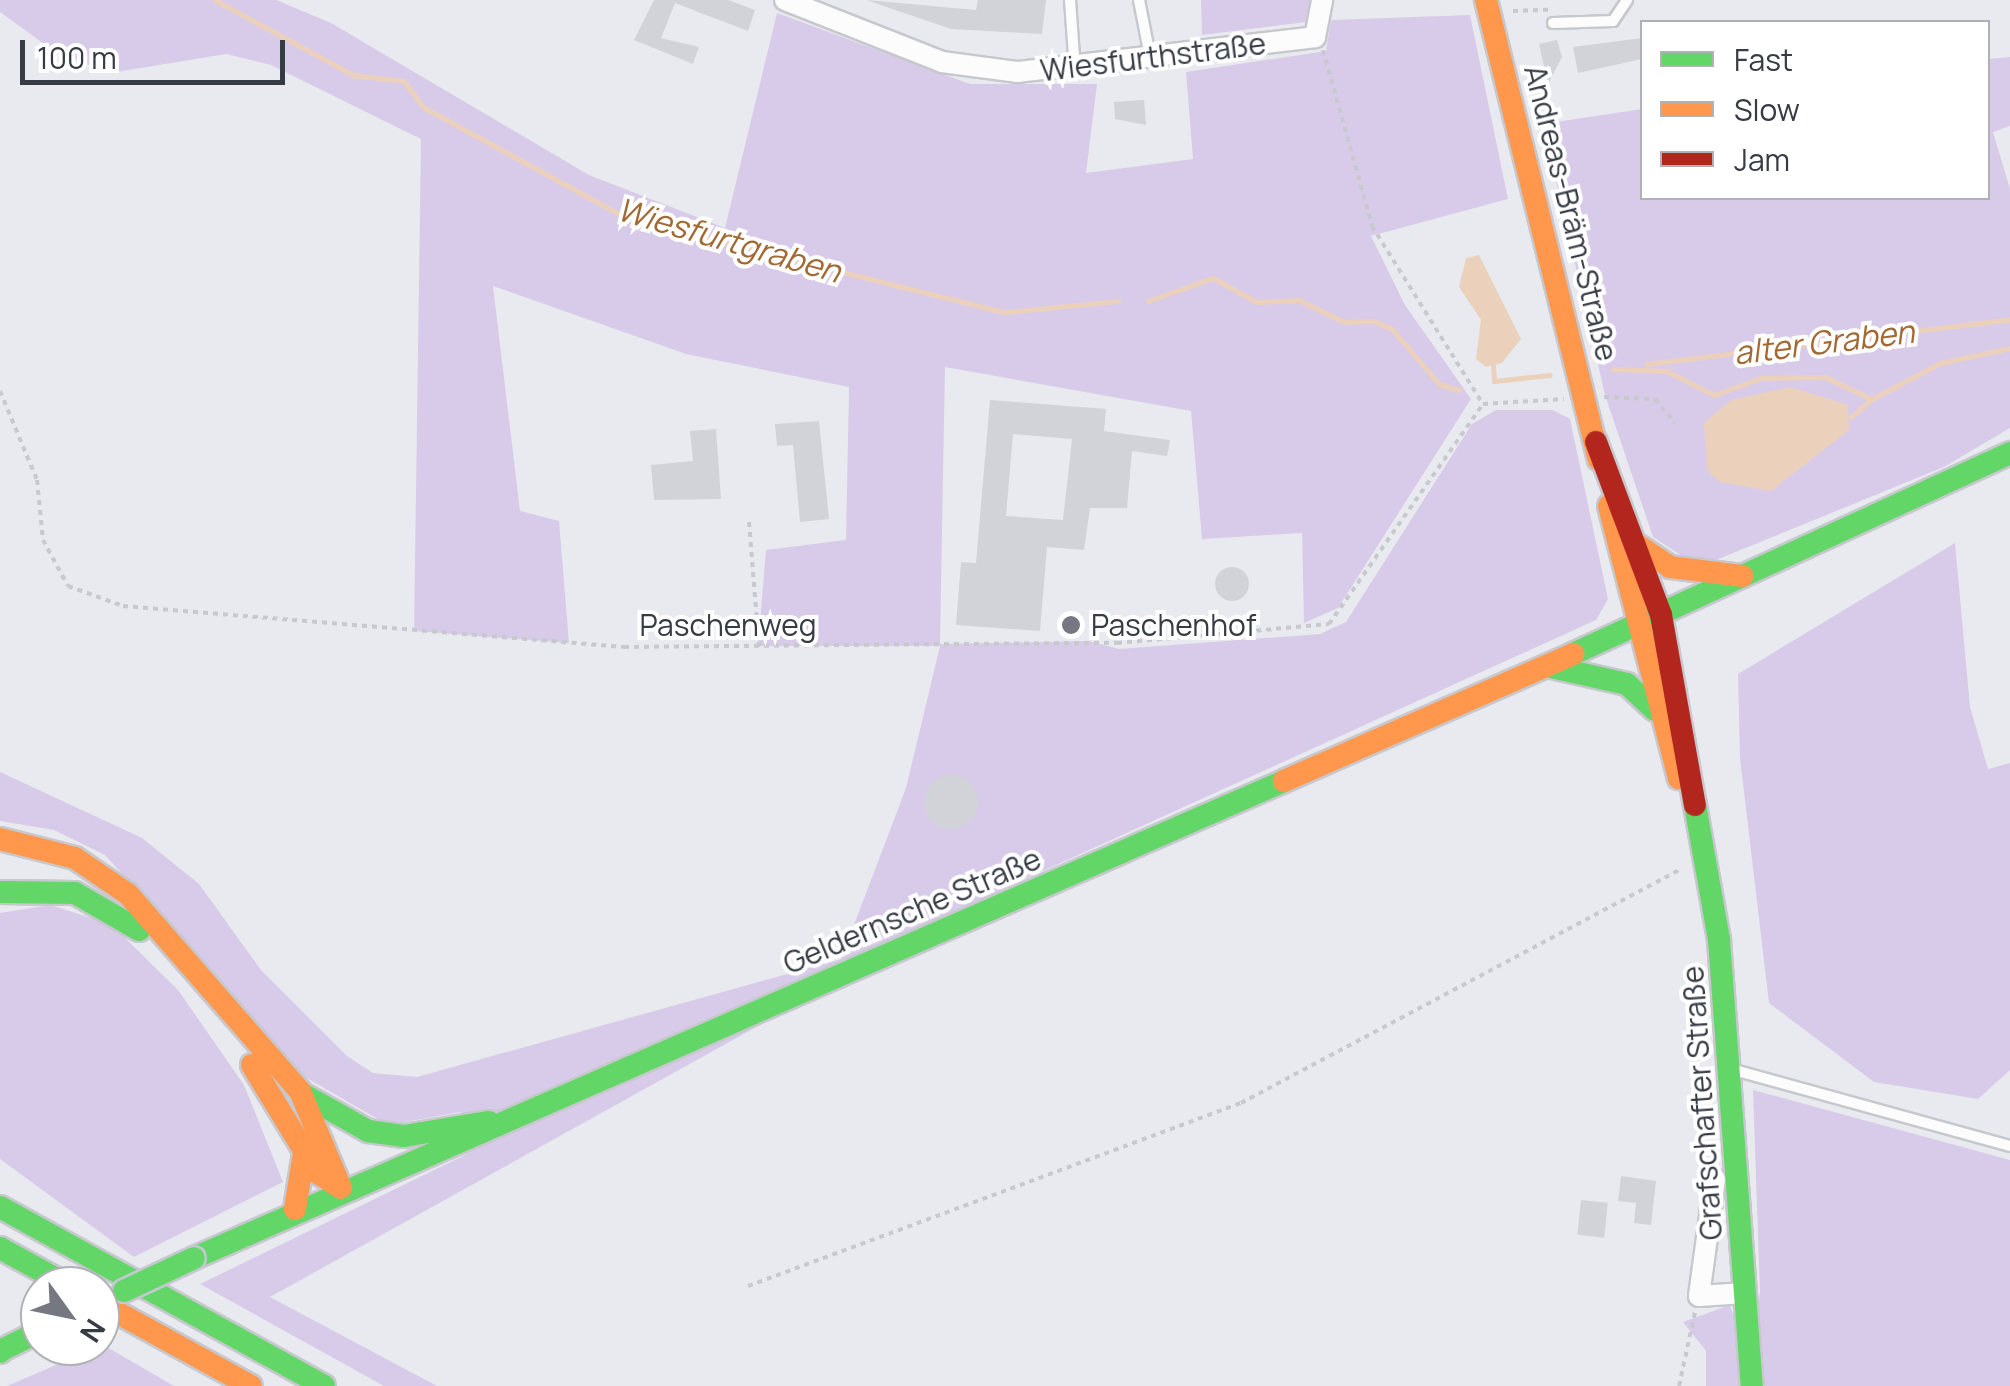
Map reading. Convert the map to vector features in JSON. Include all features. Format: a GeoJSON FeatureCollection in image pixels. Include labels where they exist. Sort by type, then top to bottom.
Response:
{"type":"FeatureCollection","features":[{"type":"Feature","properties":{"kind":"main road","name":"Andreas-Bräm-Straße"},"geometry":{"type":"LineString","coordinates":[[1486,0],[1596,442],[1629,549],[1661,615]]}},
{"type":"Feature","properties":{"kind":"main road","name":"Geldernsche Straße"},"geometry":{"type":"LineString","coordinates":[[120,1300],[194,1258],[341,1188],[1548,666],[2010,453]]}},
{"type":"Feature","properties":{"kind":"main road","name":"Andreas-Bräm-Straße"},"geometry":{"type":"LineString","coordinates":[[1629,549],[1637,626]]}},
{"type":"Feature","properties":{"kind":"main road"},"geometry":{"type":"LineString","coordinates":[[1584,650],[1610,618],[1629,549],[1670,567],[1748,576]]}},
{"type":"Feature","properties":{"kind":"main road","name":"Grafschafter Straße"},"geometry":{"type":"LineString","coordinates":[[1661,615],[1733,1070],[1752,1386]]}},
{"type":"Feature","properties":{"kind":"main road","name":"Grafschafter Straße"},"geometry":{"type":"LineString","coordinates":[[1637,626],[1655,710],[1692,818]]}},
{"type":"Feature","properties":{"kind":"main road"},"geometry":{"type":"LineString","coordinates":[[1548,666],[1628,684],[1655,710]]}},
{"type":"Feature","properties":{"kind":"main road"},"geometry":{"type":"LineString","coordinates":[[0,839],[75,858],[128,894],[300,1092],[341,1188]]}},
{"type":"Feature","properties":{"kind":"main road"},"geometry":{"type":"LineString","coordinates":[[0,892],[74,893],[136,927],[218,1019],[304,1153],[341,1188]]}},
{"type":"Feature","properties":{"kind":"main road"},"geometry":{"type":"LineString","coordinates":[[300,1092],[368,1131],[404,1136],[490,1122]]}},
{"type":"Feature","properties":{"kind":"main road"},"geometry":{"type":"LineString","coordinates":[[295,1209],[304,1153]]}},
{"type":"Feature","properties":{"kind":"main road"},"geometry":{"type":"LineString","coordinates":[[0,1180],[83,1236],[108,1266]]}},
{"type":"Feature","properties":{"kind":"main road"},"geometry":{"type":"LineString","coordinates":[[0,1207],[108,1266]]}},
{"type":"Feature","properties":{"kind":"main road"},"geometry":{"type":"LineString","coordinates":[[0,1248],[33,1266]]}},
{"type":"Feature","properties":{"kind":"main road"},"geometry":{"type":"LineString","coordinates":[[120,1273],[324,1386]]}},
{"type":"Feature","properties":{"kind":"main road"},"geometry":{"type":"LineString","coordinates":[[120,1314],[251,1386]]}},
{"type":"Feature","properties":{"kind":"main road"},"geometry":{"type":"LineString","coordinates":[[120,1317],[208,1386]]}},
{"type":"Feature","properties":{"kind":"street","name":"Wiesfurthstraße"},"geometry":{"type":"LineString","coordinates":[[785,0],[942,62],[1075,71],[1316,37]]}},
{"type":"Feature","properties":{"kind":"street"},"geometry":{"type":"LineString","coordinates":[[1316,37],[1322,0]]}},
{"type":"Feature","properties":{"kind":"street","name":"Grafschafter Straße"},"geometry":{"type":"LineString","coordinates":[[1699,1296],[1715,1178]]}},
{"type":"Feature","properties":{"kind":"street"},"geometry":{"type":"LineString","coordinates":[[1699,1296],[1746,1294]]}},
{"type":"Feature","properties":{"kind":"lane"},"geometry":{"type":"LineString","coordinates":[[1070,0],[1075,71]]}},
{"type":"Feature","properties":{"kind":"lane"},"geometry":{"type":"LineString","coordinates":[[1139,0],[1150,62]]}},
{"type":"Feature","properties":{"kind":"lane"},"geometry":{"type":"LineString","coordinates":[[1553,23],[1613,21],[1627,0]]}},
{"type":"Feature","properties":{"kind":"lane"},"geometry":{"type":"LineString","coordinates":[[1733,1070],[2010,1146]]}},
{"type":"Feature","properties":{"kind":"path"},"geometry":{"type":"LineString","coordinates":[[1316,37],[1372,226],[1482,404],[1586,397],[1656,399],[1675,423]]}},
{"type":"Feature","properties":{"kind":"path","name":"Paschenweg"},"geometry":{"type":"LineString","coordinates":[[0,392],[37,480],[44,540],[68,586],[123,606],[624,647],[1117,643],[1329,624],[1482,404]]}},
{"type":"Feature","properties":{"kind":"path"},"geometry":{"type":"LineString","coordinates":[[749,522],[759,647]]}},
{"type":"Feature","properties":{"kind":"path"},"geometry":{"type":"LineString","coordinates":[[748,1286],[1241,1103],[1701,860]]}},
{"type":"Feature","properties":{"kind":"path"},"geometry":{"type":"LineString","coordinates":[[1679,1386],[1699,1296]]}},
{"type":"Feature","properties":{"kind":"shaded area"},"geometry":{"type":"Polygon","coordinates":[[[0,0],[276,0],[331,23],[589,175],[725,228],[777,13],[970,84],[1097,84],[1086,173],[1193,159],[1186,72],[1326,51],[1331,20],[1470,15],[1508,199],[1371,236],[1405,305],[1471,399],[1338,608],[1304,623],[1302,533],[1202,539],[1191,411],[945,367],[940,644],[1089,641],[1119,649],[1320,634],[1346,622],[1472,424],[1496,410],[1553,410],[1570,419],[1608,599],[1596,620],[1012,885],[270,1297],[437,1386],[384,1386],[200,1284],[467,1154],[461,1112],[388,1125],[305,1077],[105,855],[54,830],[0,821],[0,772],[142,838],[199,884],[261,970],[347,1056],[373,1073],[417,1077],[841,959],[906,788],[940,646],[758,646],[766,550],[846,540],[849,387],[686,354],[493,286],[520,511],[559,521],[569,643],[414,631],[421,139],[271,65],[226,54],[110,73],[54,51],[0,12],[0,0]]]}},
{"type":"Feature","properties":{"kind":"shaded area"},"geometry":{"type":"Polygon","coordinates":[[[1201,0],[1312,0],[1313,21],[1202,35],[1201,0]]]}},
{"type":"Feature","properties":{"kind":"shaded area"},"geometry":{"type":"Polygon","coordinates":[[[2010,57],[2010,126],[1993,132],[2010,189],[2010,428],[1944,467],[1716,560],[1682,556],[1653,537],[1605,395],[1543,124],[1640,109],[1640,200],[1990,200],[1990,59],[2010,57]]]}},
{"type":"Feature","properties":{"kind":"shaded area"},"geometry":{"type":"Polygon","coordinates":[[[1479,255],[1521,339],[1502,363],[1486,367],[1476,359],[1481,320],[1459,287],[1466,258],[1479,255]]]}},
{"type":"Feature","properties":{"kind":"shaded area"},"geometry":{"type":"Polygon","coordinates":[[[1790,387],[1848,405],[1849,430],[1771,491],[1720,482],[1707,470],[1704,423],[1731,400],[1790,387]]]}},
{"type":"Feature","properties":{"kind":"shaded area"},"geometry":{"type":"Polygon","coordinates":[[[1955,543],[1970,707],[1988,769],[2010,763],[2010,1070],[1978,1099],[1874,1082],[1769,1003],[1740,758],[1738,674],[1955,543]]]}},
{"type":"Feature","properties":{"kind":"shaded area"},"geometry":{"type":"Polygon","coordinates":[[[50,905],[111,924],[178,990],[244,1085],[283,1182],[134,1257],[0,1159],[0,913],[50,905]]]}},
{"type":"Feature","properties":{"kind":"shaded area"},"geometry":{"type":"Polygon","coordinates":[[[1753,1090],[2010,1160],[2010,1386],[1706,1386],[1706,1351],[1683,1322],[1730,1305],[1751,1372],[1760,1291],[1753,1090]]]}},
{"type":"Feature","properties":{"kind":"shaded area"},"geometry":{"type":"Polygon","coordinates":[[[120,1355],[174,1386],[7,1386],[54,1366],[120,1366],[120,1355]]]}},
{"type":"Feature","properties":{"kind":"building"},"geometry":{"type":"Polygon","coordinates":[[[654,0],[728,0],[755,10],[748,31],[675,3],[661,38],[699,47],[693,64],[634,40],[654,0]]]}},
{"type":"Feature","properties":{"kind":"building"},"geometry":{"type":"Polygon","coordinates":[[[866,0],[976,10],[978,0],[1046,0],[1042,34],[951,29],[866,0]]]}},
{"type":"Feature","properties":{"kind":"building"},"geometry":{"type":"Polygon","coordinates":[[[1640,38],[1640,59],[1578,73],[1573,47],[1640,38]]]}},
{"type":"Feature","properties":{"kind":"building"},"geometry":{"type":"Polygon","coordinates":[[[1557,40],[1562,57],[1548,84],[1539,44],[1557,40]]]}},
{"type":"Feature","properties":{"kind":"building"},"geometry":{"type":"Polygon","coordinates":[[[1144,100],[1146,125],[1115,119],[1114,102],[1144,100]]]}},
{"type":"Feature","properties":{"kind":"building"},"geometry":{"type":"Polygon","coordinates":[[[990,400],[1106,409],[1104,431],[1170,440],[1167,456],[1132,451],[1127,508],[1090,508],[1084,550],[1047,547],[1040,631],[956,625],[961,562],[976,563],[990,400]],[[1013,434],[1006,516],[1063,520],[1072,439],[1013,434]]]}},
{"type":"Feature","properties":{"kind":"building"},"geometry":{"type":"Polygon","coordinates":[[[819,421],[829,519],[800,522],[793,445],[777,446],[775,424],[819,421]]]}},
{"type":"Feature","properties":{"kind":"building"},"geometry":{"type":"Polygon","coordinates":[[[716,429],[721,499],[654,500],[651,465],[693,461],[690,431],[716,429]]]}},
{"type":"Feature","properties":{"kind":"building"},"geometry":{"type":"Polygon","coordinates":[[[1232,567],[1244,572],[1249,584],[1244,596],[1232,601],[1220,596],[1215,584],[1220,572],[1232,567]]]}},
{"type":"Feature","properties":{"kind":"building"},"geometry":{"type":"Polygon","coordinates":[[[951,775],[970,783],[978,802],[970,821],[951,829],[932,821],[924,802],[932,783],[951,775]]]}},
{"type":"Feature","properties":{"kind":"building"},"geometry":{"type":"Polygon","coordinates":[[[1621,1176],[1656,1181],[1651,1225],[1634,1223],[1636,1203],[1618,1201],[1621,1176]]]}},
{"type":"Feature","properties":{"kind":"building"},"geometry":{"type":"Polygon","coordinates":[[[1581,1200],[1608,1203],[1604,1238],[1577,1235],[1581,1200]]]}},
{"type":"Feature","properties":{"kind":"waterway","name":"Wiesfurtgraben"},"geometry":{"type":"LineString","coordinates":[[215,0],[353,75],[404,81],[423,107],[628,219],[1005,312],[1118,301]]}},
{"type":"Feature","properties":{"kind":"waterway","name":"Wiesfurtgraben"},"geometry":{"type":"LineString","coordinates":[[1148,301],[1213,278],[1257,302],[1299,300],[1344,322],[1374,321],[1392,329],[1439,384],[1459,390]]}},
{"type":"Feature","properties":{"kind":"waterway","name":"alter Graben"},"geometry":{"type":"LineString","coordinates":[[1646,364],[2010,319]]}},
{"type":"Feature","properties":{"kind":"waterway","name":"Wiesfurtgraben"},"geometry":{"type":"LineString","coordinates":[[1613,369],[1667,371],[1714,395],[1761,378],[1825,377],[1872,399],[1940,363],[2010,348]]}},
{"type":"Feature","properties":{"kind":"waterway","name":"Wiesfurtgraben"},"geometry":{"type":"LineString","coordinates":[[1493,365],[1494,381],[1550,375]]}},
{"type":"Feature","properties":{"kind":"waterway"},"geometry":{"type":"LineString","coordinates":[[1851,417],[1872,399]]}},
{"type":"Feature","properties":{"kind":"traffic: fast"},"geometry":{"type":"LineString","coordinates":[[1573,654],[2010,453]]}},
{"type":"Feature","properties":{"kind":"traffic: fast"},"geometry":{"type":"LineString","coordinates":[[1547,666],[1627,684],[1655,710]]}},
{"type":"Feature","properties":{"kind":"traffic: fast"},"geometry":{"type":"LineString","coordinates":[[194,1258],[1284,781]]}},
{"type":"Feature","properties":{"kind":"traffic: fast"},"geometry":{"type":"LineString","coordinates":[[1695,805],[1719,940],[1752,1386]]}},
{"type":"Feature","properties":{"kind":"traffic: fast"},"geometry":{"type":"LineString","coordinates":[[0,892],[75,893],[139,930]]}},
{"type":"Feature","properties":{"kind":"traffic: fast"},"geometry":{"type":"LineString","coordinates":[[306,1096],[368,1131],[404,1136],[489,1122]]}},
{"type":"Feature","properties":{"kind":"traffic: fast"},"geometry":{"type":"LineString","coordinates":[[0,1207],[324,1386]]}},
{"type":"Feature","properties":{"kind":"traffic: fast"},"geometry":{"type":"LineString","coordinates":[[0,1248],[33,1266]]}},
{"type":"Feature","properties":{"kind":"traffic: fast"},"geometry":{"type":"LineString","coordinates":[[124,1291],[194,1258]]}},
{"type":"Feature","properties":{"kind":"traffic: fast"},"geometry":{"type":"LineString","coordinates":[[0,1351],[20,1341]]}},
{"type":"Feature","properties":{"kind":"traffic: slow"},"geometry":{"type":"LineString","coordinates":[[1486,0],[1599,459]]}},
{"type":"Feature","properties":{"kind":"traffic: slow"},"geometry":{"type":"LineString","coordinates":[[1609,506],[1679,778]]}},
{"type":"Feature","properties":{"kind":"traffic: slow"},"geometry":{"type":"LineString","coordinates":[[1639,546],[1670,567],[1742,576]]}},
{"type":"Feature","properties":{"kind":"traffic: slow"},"geometry":{"type":"LineString","coordinates":[[1284,781],[1573,654]]}},
{"type":"Feature","properties":{"kind":"traffic: slow"},"geometry":{"type":"LineString","coordinates":[[0,839],[75,858],[128,894],[300,1091],[341,1188]]}},
{"type":"Feature","properties":{"kind":"traffic: slow"},"geometry":{"type":"LineString","coordinates":[[252,1065],[318,1173],[341,1188]]}},
{"type":"Feature","properties":{"kind":"traffic: slow"},"geometry":{"type":"LineString","coordinates":[[295,1209],[304,1153]]}},
{"type":"Feature","properties":{"kind":"traffic: slow"},"geometry":{"type":"LineString","coordinates":[[120,1314],[251,1386]]}},
{"type":"Feature","properties":{"kind":"traffic: jam"},"geometry":{"type":"LineString","coordinates":[[1596,442],[1661,615],[1695,805]]}},
{"type":"Feature","properties":{"kind":"place","name":"Paschenhof"},"geometry":{"type":"Point","coordinates":[1071,625]}}]}
